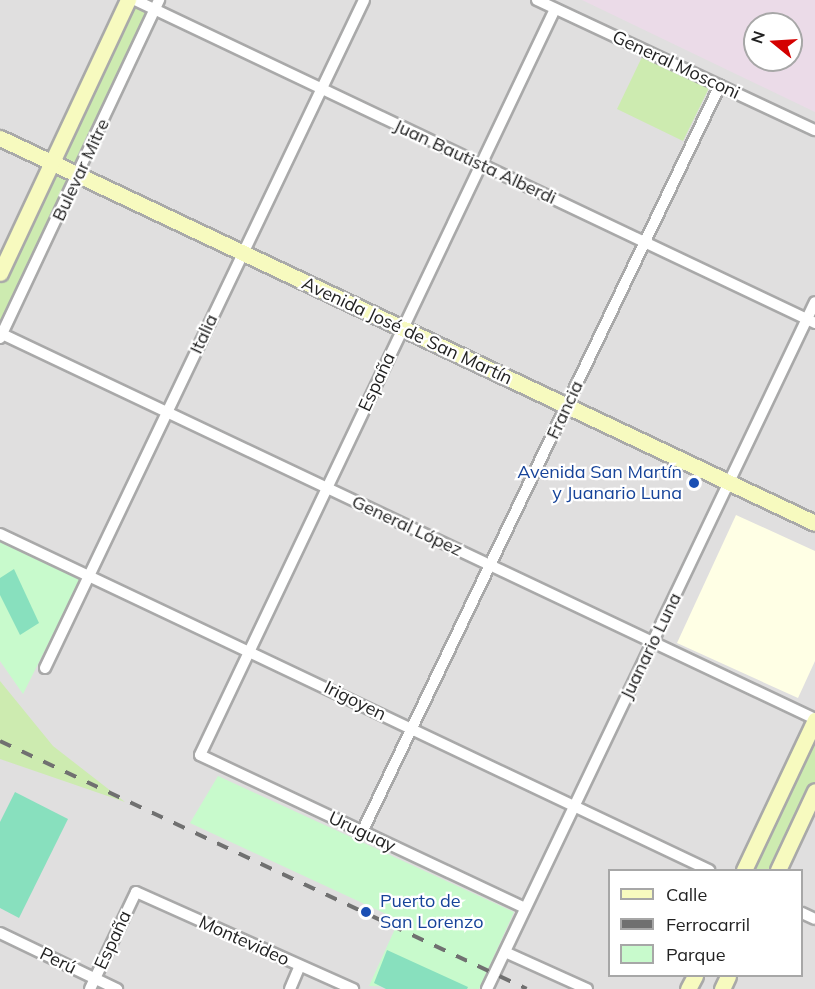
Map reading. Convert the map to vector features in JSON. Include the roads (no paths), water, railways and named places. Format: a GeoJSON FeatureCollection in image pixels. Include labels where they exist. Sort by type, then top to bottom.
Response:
{"type":"FeatureCollection","features":[{"type":"Feature","properties":{"kind":"main road","name":"Bulevar Mitre"},"geometry":{"type":"LineString","coordinates":[[0,273],[128,0]]}},
{"type":"Feature","properties":{"kind":"main road","name":"Avenida José de San Martín"},"geometry":{"type":"LineString","coordinates":[[0,138],[815,523]]}},
{"type":"Feature","properties":{"kind":"main road"},"geometry":{"type":"LineString","coordinates":[[744,869],[815,720]]}},
{"type":"Feature","properties":{"kind":"main road"},"geometry":{"type":"LineString","coordinates":[[778,869],[815,791]]}},
{"type":"Feature","properties":{"kind":"street","name":"Juan Bautista Alberdi"},"geometry":{"type":"LineString","coordinates":[[135,0],[157,5],[321,90],[811,321]]}},
{"type":"Feature","properties":{"kind":"street","name":"Italia"},"geometry":{"type":"LineString","coordinates":[[45,668],[364,0]]}},
{"type":"Feature","properties":{"kind":"street","name":"General Mosconi"},"geometry":{"type":"LineString","coordinates":[[537,0],[815,130]]}},
{"type":"Feature","properties":{"kind":"street","name":"Bulevar Mitre"},"geometry":{"type":"LineString","coordinates":[[1,335],[79,175],[157,5]]}},
{"type":"Feature","properties":{"kind":"street","name":"España"},"geometry":{"type":"LineString","coordinates":[[200,755],[555,9]]}},
{"type":"Feature","properties":{"kind":"street","name":"Francia"},"geometry":{"type":"LineString","coordinates":[[362,832],[414,729],[720,85]]}},
{"type":"Feature","properties":{"kind":"street","name":"Juanario Luna"},"geometry":{"type":"LineString","coordinates":[[487,989],[730,483],[811,321],[815,302]]}},
{"type":"Feature","properties":{"kind":"street","name":"General López"},"geometry":{"type":"LineString","coordinates":[[1,335],[815,720]]}},
{"type":"Feature","properties":{"kind":"street","name":"Irigoyen"},"geometry":{"type":"LineString","coordinates":[[0,534],[250,650],[707,869]]}},
{"type":"Feature","properties":{"kind":"street","name":"Uruguay"},"geometry":{"type":"LineString","coordinates":[[200,755],[525,909]]}},
{"type":"Feature","properties":{"kind":"street","name":"España"},"geometry":{"type":"LineString","coordinates":[[92,984],[136,892]]}},
{"type":"Feature","properties":{"kind":"street","name":"Montevideo"},"geometry":{"type":"LineString","coordinates":[[136,892],[352,989]]}},
{"type":"Feature","properties":{"kind":"street","name":"Perú"},"geometry":{"type":"LineString","coordinates":[[0,933],[92,984],[117,989]]}},
{"type":"Feature","properties":{"kind":"street"},"geometry":{"type":"LineString","coordinates":[[504,952],[587,989]]}},
{"type":"Feature","properties":{"kind":"street"},"geometry":{"type":"LineString","coordinates":[[290,989],[300,966]]}},
{"type":"Feature","properties":{"kind":"railway"},"geometry":{"type":"LineString","coordinates":[[0,741],[527,989]]}},
{"type":"Feature","properties":{"kind":"place","name":"Avenida San Martín y Juanario Luna"},"geometry":{"type":"Point","coordinates":[694,483]}},
{"type":"Feature","properties":{"kind":"place","name":"Puerto de San Lorenzo"},"geometry":{"type":"Point","coordinates":[366,912]}}]}
